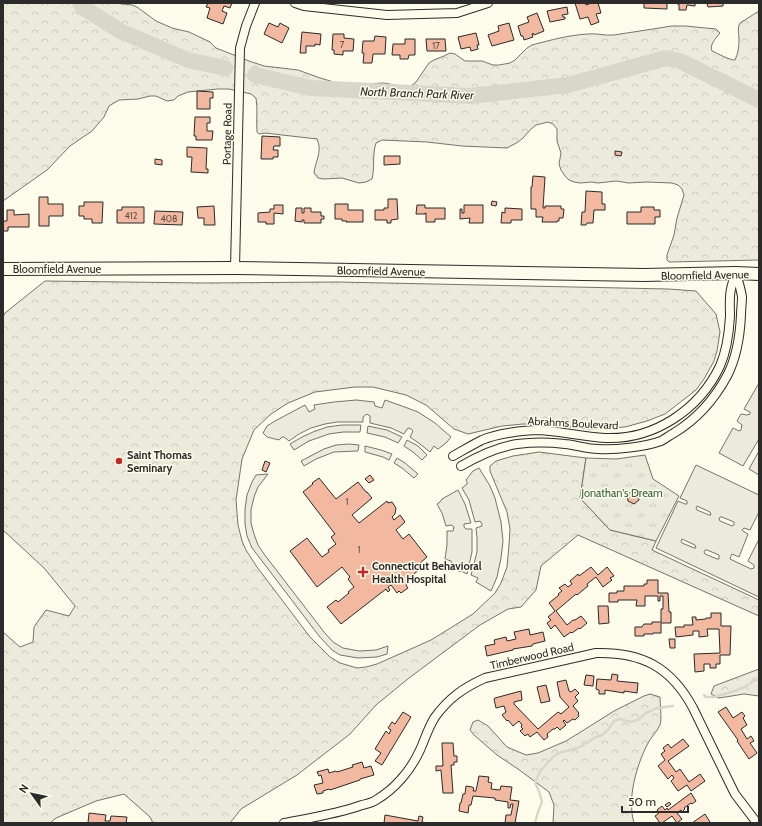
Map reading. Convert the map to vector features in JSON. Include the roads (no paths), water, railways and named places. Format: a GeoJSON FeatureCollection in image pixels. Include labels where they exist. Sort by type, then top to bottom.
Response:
{"type":"FeatureCollection","features":[{"type":"Feature","properties":{"kind":"main road","name":"Bloomfield Avenue"},"geometry":{"type":"LineString","coordinates":[[3,269],[235,268],[644,276],[736,273],[759,274]]}},
{"type":"Feature","properties":{"kind":"street","name":"Portage Road"},"geometry":{"type":"LineString","coordinates":[[235,268],[240,48],[246,26],[255,3]]}},
{"type":"Feature","properties":{"kind":"street"},"geometry":{"type":"LineString","coordinates":[[295,3],[304,6],[387,16],[457,13],[488,3]]}},
{"type":"Feature","properties":{"kind":"street","name":"Abrahms Boulevard"},"geometry":{"type":"LineString","coordinates":[[453,456],[483,440],[503,434],[521,431],[539,430],[619,438],[644,433],[671,422],[704,392],[720,366],[728,339],[731,289],[736,273]]}},
{"type":"Feature","properties":{"kind":"street","name":"Abrahms Boulevard"},"geometry":{"type":"LineString","coordinates":[[461,466],[480,455],[510,445],[548,443],[610,449],[649,444],[662,440],[677,431],[697,416],[708,404],[724,383],[733,362],[740,332],[742,298],[736,273]]}},
{"type":"Feature","properties":{"kind":"street","name":"Timberwood Road"},"geometry":{"type":"LineString","coordinates":[[284,823],[350,810],[375,801],[395,786],[413,765],[428,729],[441,710],[461,690],[472,684],[485,678],[596,653],[608,652],[626,654],[645,660],[657,666],[673,680],[688,698],[735,794],[757,823]]}},
{"type":"Feature","properties":{"kind":"waterway","name":"North Branch Park River"},"geometry":{"type":"LineString","coordinates":[[80,3],[84,8],[120,31],[188,60],[225,68]]}},
{"type":"Feature","properties":{"kind":"waterway","name":"North Branch Park River"},"geometry":{"type":"LineString","coordinates":[[255,75],[311,88],[470,96],[568,85],[666,58],[680,61],[759,100]]}},
{"type":"Feature","properties":{"kind":"waterway"},"geometry":{"type":"LineString","coordinates":[[704,695],[706,697],[714,697],[735,691],[759,678]]}},
{"type":"Feature","properties":{"kind":"waterway"},"geometry":{"type":"LineString","coordinates":[[535,823],[542,802],[535,782],[541,770],[554,756],[580,747],[602,735],[608,730],[614,721],[620,719],[631,722],[638,720],[646,713],[657,708],[673,706]]}},
{"type":"Feature","properties":{"kind":"place","name":"Saint Thomas Seminary"},"geometry":{"type":"Point","coordinates":[119,461]}},
{"type":"Feature","properties":{"kind":"place","name":"Connecticut Behavioral Health Hospital"},"geometry":{"type":"Point","coordinates":[363,572]}},
{"type":"Feature","properties":{"kind":"park label","name":"Jonathan's Dream"},"geometry":{"type":"Point","coordinates":[622,493]}}]}
